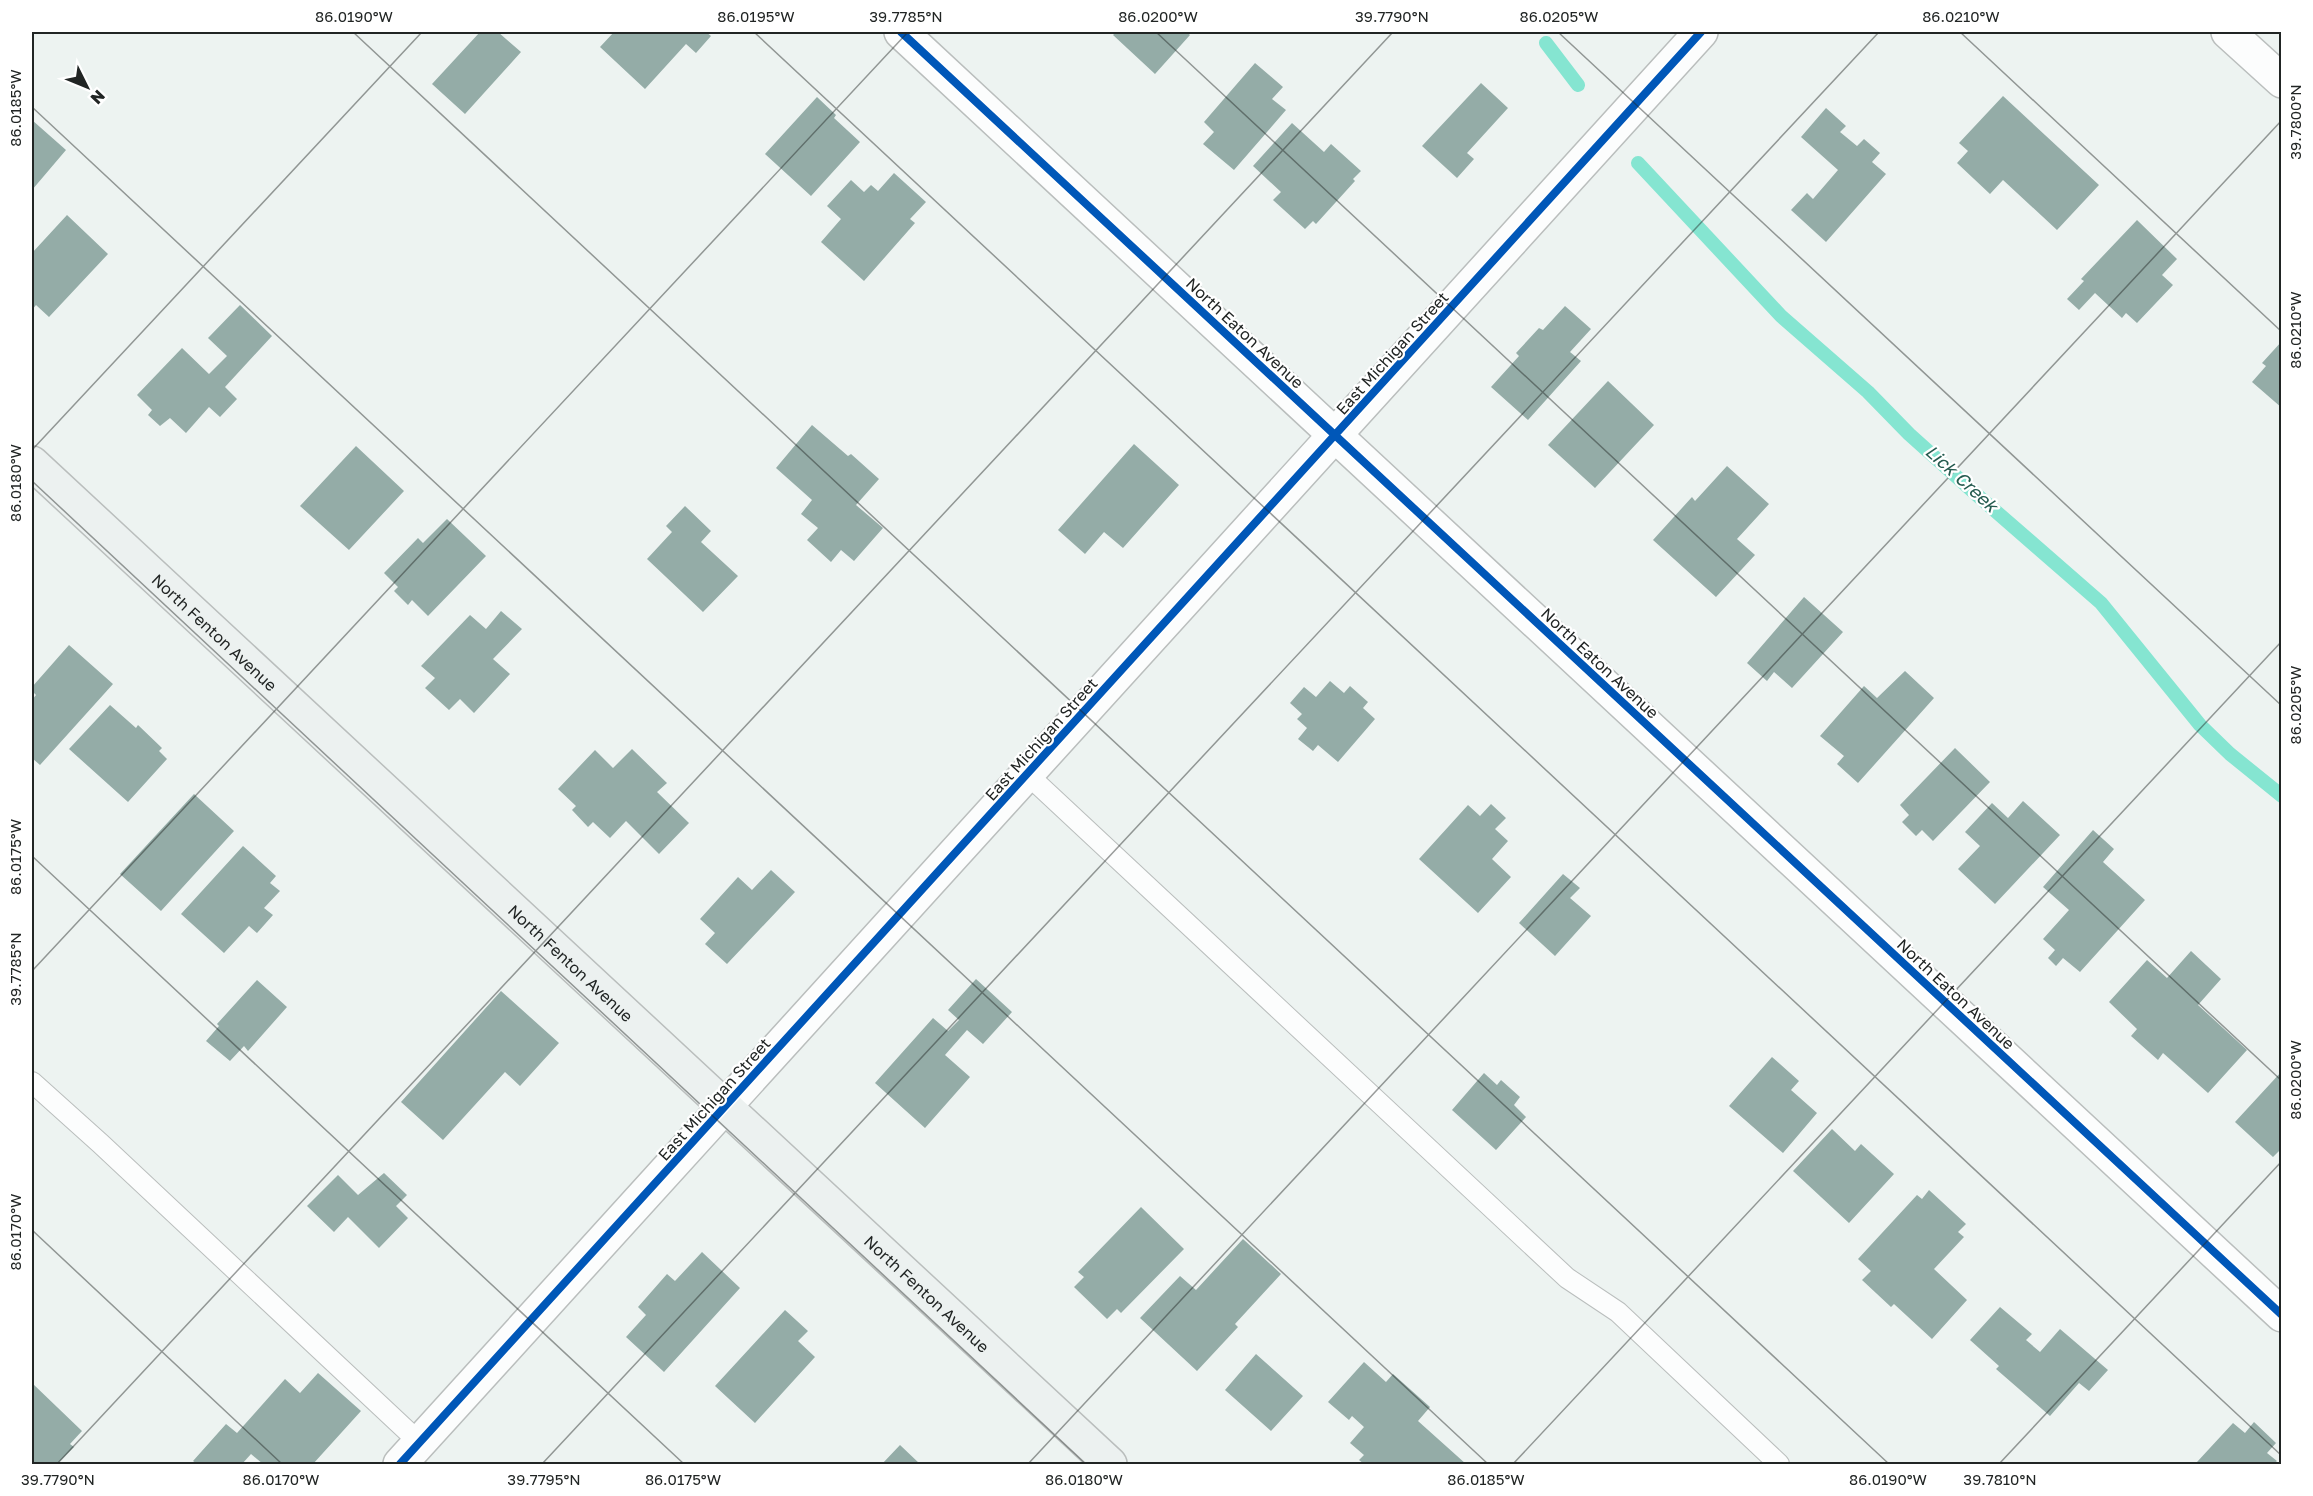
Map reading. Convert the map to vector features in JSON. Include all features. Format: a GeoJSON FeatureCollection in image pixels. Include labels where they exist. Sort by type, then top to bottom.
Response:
{"type":"FeatureCollection","features":[{"type":"Feature","properties":{"kind":"street","name":"North Eaton Avenue"},"geometry":{"type":"LineString","coordinates":[[901,32],[2282,1315]]}},
{"type":"Feature","properties":{"kind":"street","name":"East Michigan Street"},"geometry":{"type":"LineString","coordinates":[[410,1454],[1701,32]]}},
{"type":"Feature","properties":{"kind":"street"},"geometry":{"type":"LineString","coordinates":[[2228,32],[2282,81]]}},
{"type":"Feature","properties":{"kind":"street","name":"North Fenton Avenue"},"geometry":{"type":"LineString","coordinates":[[32,463],[1110,1464]]}},
{"type":"Feature","properties":{"kind":"lane"},"geometry":{"type":"LineString","coordinates":[[1027,774],[1567,1278],[1618,1312],[1779,1464]]}},
{"type":"Feature","properties":{"kind":"lane"},"geometry":{"type":"LineString","coordinates":[[32,1082],[101,1144],[410,1454]]}},
{"type":"Feature","properties":{"kind":"building"},"geometry":{"type":"Polygon","coordinates":[[[480,32],[498,32],[521,52],[465,114],[432,84],[480,32]]]}},
{"type":"Feature","properties":{"kind":"building"},"geometry":{"type":"Polygon","coordinates":[[[614,32],[706,32],[711,36],[696,53],[686,44],[645,89],[600,47],[614,32]]]}},
{"type":"Feature","properties":{"kind":"building"},"geometry":{"type":"Polygon","coordinates":[[[1116,32],[1187,32],[1190,35],[1155,74],[1113,35],[1116,32]]]}},
{"type":"Feature","properties":{"kind":"building"},"geometry":{"type":"Polygon","coordinates":[[[1255,63],[1283,87],[1272,99],[1286,110],[1234,170],[1203,144],[1214,132],[1204,122],[1255,63]]]}},
{"type":"Feature","properties":{"kind":"building"},"geometry":{"type":"Polygon","coordinates":[[[1481,83],[1508,108],[1467,153],[1474,159],[1457,178],[1422,146],[1481,83]]]}},
{"type":"Feature","properties":{"kind":"building"},"geometry":{"type":"Polygon","coordinates":[[[2003,96],[2099,185],[2057,230],[2003,180],[1990,194],[1957,163],[1968,151],[1959,143],[2003,96]]]}},
{"type":"Feature","properties":{"kind":"building"},"geometry":{"type":"Polygon","coordinates":[[[817,97],[836,115],[834,118],[860,142],[811,196],[765,154],[817,97]]]}},
{"type":"Feature","properties":{"kind":"building"},"geometry":{"type":"Polygon","coordinates":[[[1826,108],[1846,126],[1840,132],[1857,146],[1864,139],[1880,153],[1872,162],[1886,174],[1826,242],[1791,210],[1807,193],[1813,199],[1838,170],[1801,137],[1826,108]]]}},
{"type":"Feature","properties":{"kind":"building"},"geometry":{"type":"Polygon","coordinates":[[[32,120],[66,150],[32,190],[32,120]]]}},
{"type":"Feature","properties":{"kind":"building"},"geometry":{"type":"Polygon","coordinates":[[[1292,123],[1324,152],[1331,144],[1361,171],[1353,179],[1355,181],[1316,224],[1313,221],[1305,229],[1273,200],[1281,192],[1253,166],[1292,123]]]}},
{"type":"Feature","properties":{"kind":"building"},"geometry":{"type":"Polygon","coordinates":[[[894,173],[926,202],[910,219],[915,223],[864,281],[821,242],[841,219],[827,206],[851,180],[864,192],[871,185],[878,191],[894,173]]]}},
{"type":"Feature","properties":{"kind":"building"},"geometry":{"type":"Polygon","coordinates":[[[67,215],[108,254],[49,317],[36,305],[32,310],[32,253],[67,215]]]}},
{"type":"Feature","properties":{"kind":"building"},"geometry":{"type":"Polygon","coordinates":[[[2137,220],[2177,259],[2162,275],[2173,285],[2137,323],[2126,313],[2122,318],[2095,293],[2079,310],[2067,299],[2084,281],[2081,279],[2137,220]]]}},
{"type":"Feature","properties":{"kind":"building"},"geometry":{"type":"Polygon","coordinates":[[[240,305],[272,336],[225,387],[237,399],[220,417],[209,407],[186,433],[170,418],[160,426],[148,415],[152,410],[137,395],[182,348],[209,374],[227,356],[208,338],[240,305]]]}},
{"type":"Feature","properties":{"kind":"building"},"geometry":{"type":"Polygon","coordinates":[[[1565,306],[1591,329],[1570,352],[1581,361],[1528,420],[1491,387],[1519,356],[1516,353],[1539,328],[1543,330],[1565,306]]]}},
{"type":"Feature","properties":{"kind":"building"},"geometry":{"type":"Polygon","coordinates":[[[2282,341],[2282,408],[2252,382],[2266,366],[2262,363],[2282,341]]]}},
{"type":"Feature","properties":{"kind":"building"},"geometry":{"type":"Polygon","coordinates":[[[1608,381],[1654,425],[1595,488],[1548,445],[1608,381]]]}},
{"type":"Feature","properties":{"kind":"building"},"geometry":{"type":"Polygon","coordinates":[[[812,425],[848,456],[851,454],[879,479],[856,505],[883,528],[854,561],[841,550],[831,562],[807,540],[818,528],[801,514],[812,500],[776,468],[812,425]]]}},
{"type":"Feature","properties":{"kind":"building"},"geometry":{"type":"Polygon","coordinates":[[[1134,444],[1179,485],[1123,548],[1104,532],[1085,554],[1058,530],[1134,444]]]}},
{"type":"Feature","properties":{"kind":"building"},"geometry":{"type":"Polygon","coordinates":[[[356,446],[404,491],[349,550],[300,506],[356,446]]]}},
{"type":"Feature","properties":{"kind":"building"},"geometry":{"type":"Polygon","coordinates":[[[1727,466],[1769,504],[1737,539],[1755,555],[1716,597],[1653,540],[1692,497],[1695,501],[1727,466]]]}},
{"type":"Feature","properties":{"kind":"building"},"geometry":{"type":"Polygon","coordinates":[[[685,506],[711,531],[701,542],[738,576],[703,612],[647,559],[672,532],[666,526],[685,506]]]}},
{"type":"Feature","properties":{"kind":"building"},"geometry":{"type":"Polygon","coordinates":[[[447,519],[486,556],[428,616],[412,600],[408,605],[394,591],[398,587],[384,573],[418,538],[423,543],[447,519]]]}},
{"type":"Feature","properties":{"kind":"building"},"geometry":{"type":"Polygon","coordinates":[[[1804,597],[1843,632],[1792,688],[1774,672],[1767,681],[1747,663],[1804,597]]]}},
{"type":"Feature","properties":{"kind":"building"},"geometry":{"type":"Polygon","coordinates":[[[501,611],[522,629],[493,659],[510,674],[474,713],[460,699],[449,710],[425,688],[435,678],[421,666],[470,615],[486,629],[501,611]]]}},
{"type":"Feature","properties":{"kind":"building"},"geometry":{"type":"Polygon","coordinates":[[[69,645],[113,684],[40,765],[32,758],[32,700],[36,695],[32,687],[69,645]]]}},
{"type":"Feature","properties":{"kind":"building"},"geometry":{"type":"Polygon","coordinates":[[[1905,671],[1934,698],[1858,783],[1837,764],[1844,756],[1820,736],[1864,686],[1877,698],[1905,671]]]}},
{"type":"Feature","properties":{"kind":"building"},"geometry":{"type":"Polygon","coordinates":[[[1330,681],[1344,693],[1350,686],[1368,702],[1363,708],[1375,719],[1338,762],[1318,745],[1313,751],[1298,739],[1307,728],[1297,719],[1302,714],[1290,703],[1304,687],[1316,697],[1330,681]]]}},
{"type":"Feature","properties":{"kind":"building"},"geometry":{"type":"Polygon","coordinates":[[[110,705],[136,728],[138,725],[162,748],[159,751],[167,759],[128,802],[69,749],[110,705]]]}},
{"type":"Feature","properties":{"kind":"building"},"geometry":{"type":"Polygon","coordinates":[[[1955,748],[1990,782],[1933,841],[1922,830],[1916,836],[1902,822],[1909,815],[1900,805],[1955,748]]]}},
{"type":"Feature","properties":{"kind":"building"},"geometry":{"type":"Polygon","coordinates":[[[632,749],[667,783],[657,792],[689,823],[659,854],[626,821],[610,838],[593,822],[588,827],[572,810],[576,806],[558,789],[595,750],[613,768],[632,749]]]}},
{"type":"Feature","properties":{"kind":"building"},"geometry":{"type":"Polygon","coordinates":[[[194,794],[234,831],[161,911],[120,874],[194,794]]]}},
{"type":"Feature","properties":{"kind":"building"},"geometry":{"type":"Polygon","coordinates":[[[2023,801],[2060,835],[1995,904],[1958,869],[1980,846],[1965,832],[1992,803],[2008,818],[2023,801]]]}},
{"type":"Feature","properties":{"kind":"building"},"geometry":{"type":"Polygon","coordinates":[[[1491,804],[1506,818],[1495,829],[1508,841],[1492,859],[1511,877],[1478,913],[1419,859],[1468,805],[1480,816],[1491,804]]]}},
{"type":"Feature","properties":{"kind":"building"},"geometry":{"type":"Polygon","coordinates":[[[2093,830],[2114,849],[2103,862],[2145,900],[2080,972],[2063,958],[2056,966],[2048,958],[2055,950],[2043,939],[2069,910],[2043,887],[2093,830]]]}},
{"type":"Feature","properties":{"kind":"building"},"geometry":{"type":"Polygon","coordinates":[[[243,846],[276,876],[270,883],[280,891],[264,908],[273,915],[257,933],[249,926],[224,953],[181,914],[243,846]]]}},
{"type":"Feature","properties":{"kind":"building"},"geometry":{"type":"Polygon","coordinates":[[[771,870],[795,892],[727,964],[705,944],[715,933],[700,919],[738,877],[752,890],[771,870]]]}},
{"type":"Feature","properties":{"kind":"building"},"geometry":{"type":"Polygon","coordinates":[[[1563,874],[1580,888],[1570,898],[1591,916],[1555,956],[1519,923],[1563,874]]]}},
{"type":"Feature","properties":{"kind":"building"},"geometry":{"type":"Polygon","coordinates":[[[2191,951],[2221,979],[2198,1005],[2247,1050],[2208,1093],[2163,1053],[2158,1060],[2131,1036],[2137,1029],[2109,1002],[2147,960],[2167,978],[2191,951]]]}},
{"type":"Feature","properties":{"kind":"building"},"geometry":{"type":"Polygon","coordinates":[[[976,979],[1012,1012],[983,1044],[967,1030],[945,1055],[970,1077],[925,1128],[875,1083],[933,1018],[948,1031],[959,1020],[948,1010],[976,979]]]}},
{"type":"Feature","properties":{"kind":"building"},"geometry":{"type":"Polygon","coordinates":[[[257,980],[287,1007],[248,1051],[244,1046],[230,1061],[206,1041],[219,1026],[217,1024],[257,980]]]}},
{"type":"Feature","properties":{"kind":"building"},"geometry":{"type":"Polygon","coordinates":[[[501,991],[559,1043],[520,1086],[505,1072],[443,1140],[401,1102],[501,991]]]}},
{"type":"Feature","properties":{"kind":"building"},"geometry":{"type":"Polygon","coordinates":[[[1772,1057],[1799,1081],[1791,1090],[1817,1113],[1783,1153],[1729,1106],[1772,1057]]]}},
{"type":"Feature","properties":{"kind":"building"},"geometry":{"type":"Polygon","coordinates":[[[2282,1071],[2282,1148],[2273,1157],[2235,1122],[2282,1071]]]}},
{"type":"Feature","properties":{"kind":"building"},"geometry":{"type":"Polygon","coordinates":[[[1484,1073],[1497,1085],[1501,1080],[1520,1097],[1514,1105],[1526,1117],[1496,1150],[1452,1110],[1484,1073]]]}},
{"type":"Feature","properties":{"kind":"building"},"geometry":{"type":"Polygon","coordinates":[[[1832,1129],[1855,1151],[1861,1144],[1894,1174],[1849,1223],[1793,1171],[1832,1129]]]}},
{"type":"Feature","properties":{"kind":"building"},"geometry":{"type":"Polygon","coordinates":[[[384,1173],[407,1195],[396,1206],[408,1218],[379,1248],[348,1217],[334,1232],[307,1206],[338,1175],[358,1195],[384,1173]]]}},
{"type":"Feature","properties":{"kind":"building"},"geometry":{"type":"Polygon","coordinates":[[[1929,1190],[1966,1224],[1958,1232],[1964,1237],[1934,1269],[1967,1300],[1932,1339],[1894,1304],[1891,1307],[1862,1280],[1871,1271],[1858,1259],[1917,1195],[1922,1199],[1929,1190]]]}},
{"type":"Feature","properties":{"kind":"building"},"geometry":{"type":"Polygon","coordinates":[[[1141,1207],[1184,1249],[1121,1313],[1117,1309],[1107,1319],[1074,1287],[1084,1277],[1078,1272],[1141,1207]]]}},
{"type":"Feature","properties":{"kind":"building"},"geometry":{"type":"Polygon","coordinates":[[[1243,1239],[1281,1274],[1235,1324],[1238,1327],[1197,1371],[1140,1318],[1180,1276],[1196,1290],[1243,1239]]]}},
{"type":"Feature","properties":{"kind":"building"},"geometry":{"type":"Polygon","coordinates":[[[702,1252],[740,1288],[664,1372],[626,1337],[646,1315],[638,1307],[667,1274],[675,1281],[702,1252]]]}},
{"type":"Feature","properties":{"kind":"building"},"geometry":{"type":"Polygon","coordinates":[[[2000,1307],[2032,1334],[2026,1340],[2040,1352],[2060,1329],[2108,1370],[2089,1391],[2079,1383],[2050,1416],[1996,1369],[1999,1366],[1970,1340],[2000,1307]]]}},
{"type":"Feature","properties":{"kind":"building"},"geometry":{"type":"Polygon","coordinates":[[[785,1310],[808,1331],[798,1341],[815,1357],[755,1423],[715,1386],[785,1310]]]}},
{"type":"Feature","properties":{"kind":"building"},"geometry":{"type":"Polygon","coordinates":[[[1256,1354],[1303,1396],[1271,1431],[1225,1390],[1256,1354]]]}},
{"type":"Feature","properties":{"kind":"building"},"geometry":{"type":"Polygon","coordinates":[[[1364,1362],[1386,1382],[1393,1374],[1430,1407],[1418,1421],[1466,1464],[1364,1464],[1359,1460],[1364,1455],[1350,1443],[1364,1427],[1352,1416],[1349,1420],[1328,1402],[1364,1362]]]}},
{"type":"Feature","properties":{"kind":"building"},"geometry":{"type":"Polygon","coordinates":[[[318,1373],[361,1411],[313,1464],[263,1464],[251,1454],[242,1464],[197,1464],[193,1461],[226,1424],[237,1433],[285,1379],[300,1393],[318,1373]]]}},
{"type":"Feature","properties":{"kind":"building"},"geometry":{"type":"Polygon","coordinates":[[[32,1383],[82,1431],[70,1444],[74,1447],[57,1464],[32,1464],[32,1383]]]}},
{"type":"Feature","properties":{"kind":"building"},"geometry":{"type":"Polygon","coordinates":[[[2254,1422],[2276,1443],[2267,1453],[2277,1461],[2274,1464],[2200,1464],[2197,1462],[2233,1423],[2245,1433],[2254,1422]]]}},
{"type":"Feature","properties":{"kind":"building"},"geometry":{"type":"Polygon","coordinates":[[[900,1445],[920,1464],[882,1464],[900,1445]]]}},
{"type":"Feature","properties":{"kind":"waterway","name":"Lick Creek"},"geometry":{"type":"LineString","coordinates":[[1546,43],[1578,85]]}},
{"type":"Feature","properties":{"kind":"waterway","name":"Lick Creek"},"geometry":{"type":"LineString","coordinates":[[1638,163],[1781,316],[1868,392],[1909,434],[1977,495],[2101,603],[2200,725],[2230,754],[2282,796]]}},
{"type":"Feature","properties":{"kind":"cycle path"},"geometry":{"type":"LineString","coordinates":[[901,32],[2282,1315]]}},
{"type":"Feature","properties":{"kind":"cycle path"},"geometry":{"type":"LineString","coordinates":[[400,1464],[1701,32]]}}]}
